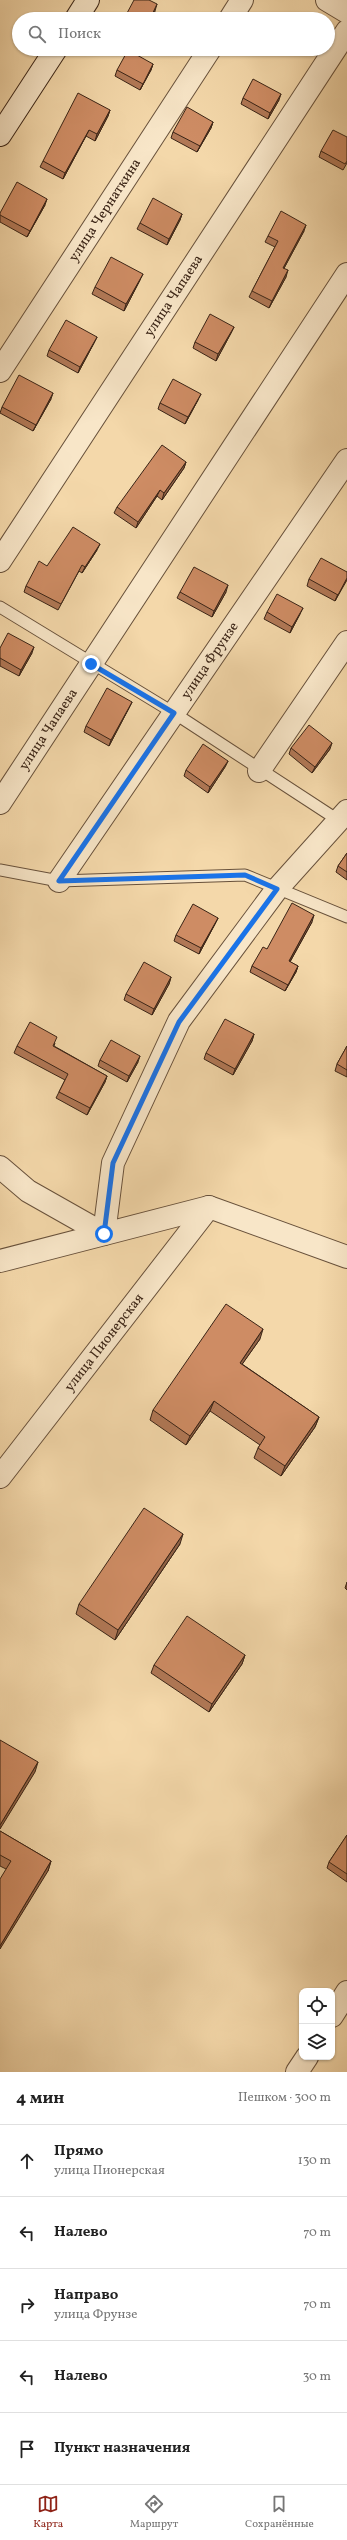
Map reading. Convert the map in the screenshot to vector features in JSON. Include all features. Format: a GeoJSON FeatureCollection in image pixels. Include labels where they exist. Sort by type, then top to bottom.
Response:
{"type":"FeatureCollection","features":[{"type":"Feature","properties":{"kind":"street"},"geometry":{"type":"LineString","coordinates":[[80,12],[88,0]]}},
{"type":"Feature","properties":{"kind":"street"},"geometry":{"type":"LineString","coordinates":[[234,12],[242,0]]}},
{"type":"Feature","properties":{"kind":"street"},"geometry":{"type":"LineString","coordinates":[[327,0],[347,12]]}},
{"type":"Feature","properties":{"kind":"street","name":"улица Чапаева"},"geometry":{"type":"LineString","coordinates":[[335,49],[347,31]]}},
{"type":"Feature","properties":{"kind":"street"},"geometry":{"type":"LineString","coordinates":[[0,135],[51,56]]}},
{"type":"Feature","properties":{"kind":"street","name":"улица Чернаткина"},"geometry":{"type":"LineString","coordinates":[[0,371],[205,56]]}},
{"type":"Feature","properties":{"kind":"street","name":"улица Чапаева"},"geometry":{"type":"LineString","coordinates":[[0,561],[331,56]]}},
{"type":"Feature","properties":{"kind":"street","name":"улица Чапаева"},"geometry":{"type":"LineString","coordinates":[[0,803],[347,274]]}},
{"type":"Feature","properties":{"kind":"street","name":"улица Фрунзе"},"geometry":{"type":"LineString","coordinates":[[59,881],[347,460]]}},
{"type":"Feature","properties":{"kind":"street"},"geometry":{"type":"LineString","coordinates":[[259,770],[347,642]]}},
{"type":"Feature","properties":{"kind":"street"},"geometry":{"type":"LineString","coordinates":[[104,1234],[113,1163],[179,1022],[277,889],[344,818]]}},
{"type":"Feature","properties":{"kind":"street"},"geometry":{"type":"LineString","coordinates":[[0,1167],[28,1191],[104,1234]]}},
{"type":"Feature","properties":{"kind":"street"},"geometry":{"type":"LineString","coordinates":[[0,1261],[208,1207],[347,1257]]}},
{"type":"Feature","properties":{"kind":"street","name":"улица Пионерская"},"geometry":{"type":"LineString","coordinates":[[0,1477],[208,1207]]}},
{"type":"Feature","properties":{"kind":"street"},"geometry":{"type":"LineString","coordinates":[[335,2011],[347,1992]]}},
{"type":"Feature","properties":{"kind":"street"},"geometry":{"type":"LineString","coordinates":[[297,2072],[305,2060]]}},
{"type":"Feature","properties":{"kind":"lane"},"geometry":{"type":"LineString","coordinates":[[0,607],[91,664],[174,713],[259,770],[344,818]]}},
{"type":"Feature","properties":{"kind":"lane"},"geometry":{"type":"LineString","coordinates":[[0,870],[59,881],[245,875],[347,917]]}},
{"type":"Feature","properties":{"kind":"building"},"geometry":{"type":"Polygon","coordinates":[[[134,0],[149,0],[157,4],[153,12],[128,12],[134,0]]]}},
{"type":"Feature","properties":{"kind":"building"},"geometry":{"type":"Polygon","coordinates":[[[125,56],[139,56],[153,64],[143,84],[117,70],[125,56]]]}},
{"type":"Feature","properties":{"kind":"building"},"geometry":{"type":"Polygon","coordinates":[[[253,79],[281,94],[270,113],[243,98],[253,79]]]}},
{"type":"Feature","properties":{"kind":"building"},"geometry":{"type":"Polygon","coordinates":[[[78,93],[110,110],[97,134],[89,130],[65,173],[43,161],[78,93]]]}},
{"type":"Feature","properties":{"kind":"building"},"geometry":{"type":"Polygon","coordinates":[[[187,107],[213,122],[200,146],[173,132],[187,107]]]}},
{"type":"Feature","properties":{"kind":"building"},"geometry":{"type":"Polygon","coordinates":[[[333,130],[347,137],[347,161],[345,164],[321,151],[333,130]]]}},
{"type":"Feature","properties":{"kind":"building"},"geometry":{"type":"Polygon","coordinates":[[[17,182],[47,199],[30,231],[0,215],[17,182]]]}},
{"type":"Feature","properties":{"kind":"building"},"geometry":{"type":"Polygon","coordinates":[[[153,198],[182,214],[169,239],[140,223],[153,198]]]}},
{"type":"Feature","properties":{"kind":"building"},"geometry":{"type":"Polygon","coordinates":[[[281,211],[306,225],[283,268],[288,270],[272,301],[252,291],[278,241],[268,236],[281,211]]]}},
{"type":"Feature","properties":{"kind":"building"},"geometry":{"type":"Polygon","coordinates":[[[111,257],[143,274],[126,304],[95,287],[111,257]]]}},
{"type":"Feature","properties":{"kind":"building"},"geometry":{"type":"Polygon","coordinates":[[[210,314],[234,327],[218,354],[195,342],[210,314]]]}},
{"type":"Feature","properties":{"kind":"building"},"geometry":{"type":"Polygon","coordinates":[[[66,320],[97,337],[80,367],[49,350],[66,320]]]}},
{"type":"Feature","properties":{"kind":"building"},"geometry":{"type":"Polygon","coordinates":[[[19,375],[53,393],[36,425],[2,407],[19,375]]]}},
{"type":"Feature","properties":{"kind":"building"},"geometry":{"type":"Polygon","coordinates":[[[173,379],[201,394],[188,417],[160,403],[173,379]]]}},
{"type":"Feature","properties":{"kind":"building"},"geometry":{"type":"Polygon","coordinates":[[[162,445],[186,462],[164,493],[160,490],[138,522],[117,507],[162,445]]]}},
{"type":"Feature","properties":{"kind":"building"},"geometry":{"type":"Polygon","coordinates":[[[73,527],[100,544],[85,567],[82,565],[61,604],[26,586],[39,561],[47,566],[73,527]]]}},
{"type":"Feature","properties":{"kind":"building"},"geometry":{"type":"Polygon","coordinates":[[[321,558],[347,572],[347,578],[338,595],[309,579],[321,558]]]}},
{"type":"Feature","properties":{"kind":"building"},"geometry":{"type":"Polygon","coordinates":[[[194,567],[228,585],[214,611],[180,592],[194,567]]]}},
{"type":"Feature","properties":{"kind":"building"},"geometry":{"type":"Polygon","coordinates":[[[277,594],[303,608],[292,627],[267,612],[277,594]]]}},
{"type":"Feature","properties":{"kind":"building"},"geometry":{"type":"Polygon","coordinates":[[[8,633],[34,647],[21,670],[0,658],[0,648],[8,633]]]}},
{"type":"Feature","properties":{"kind":"building"},"geometry":{"type":"Polygon","coordinates":[[[107,688],[132,702],[111,740],[86,726],[107,688]]]}},
{"type":"Feature","properties":{"kind":"building"},"geometry":{"type":"Polygon","coordinates":[[[309,725],[332,743],[315,767],[291,748],[309,725]]]}},
{"type":"Feature","properties":{"kind":"building"},"geometry":{"type":"Polygon","coordinates":[[[203,744],[228,761],[210,787],[186,770],[203,744]]]}},
{"type":"Feature","properties":{"kind":"building"},"geometry":{"type":"Polygon","coordinates":[[[347,853],[347,872],[338,866],[347,853]]]}},
{"type":"Feature","properties":{"kind":"building"},"geometry":{"type":"Polygon","coordinates":[[[292,903],[314,915],[289,961],[298,966],[288,985],[252,966],[263,947],[267,949],[292,903]]]}},
{"type":"Feature","properties":{"kind":"building"},"geometry":{"type":"Polygon","coordinates":[[[193,904],[218,918],[201,948],[176,935],[193,904]]]}},
{"type":"Feature","properties":{"kind":"building"},"geometry":{"type":"Polygon","coordinates":[[[144,962],[171,977],[154,1009],[126,994],[144,962]]]}},
{"type":"Feature","properties":{"kind":"building"},"geometry":{"type":"Polygon","coordinates":[[[225,1019],[254,1034],[235,1069],[206,1053],[225,1019]]]}},
{"type":"Feature","properties":{"kind":"building"},"geometry":{"type":"Polygon","coordinates":[[[30,1022],[57,1037],[53,1046],[107,1076],[90,1108],[59,1092],[68,1074],[17,1046],[30,1022]]]}},
{"type":"Feature","properties":{"kind":"building"},"geometry":{"type":"Polygon","coordinates":[[[111,1040],[140,1056],[129,1076],[100,1060],[111,1040]]]}},
{"type":"Feature","properties":{"kind":"building"},"geometry":{"type":"Polygon","coordinates":[[[347,1046],[347,1070],[337,1064],[347,1046]]]}},
{"type":"Feature","properties":{"kind":"building"},"geometry":{"type":"Polygon","coordinates":[[[226,1304],[263,1329],[240,1363],[319,1417],[285,1466],[258,1448],[265,1437],[214,1401],[190,1436],[153,1410],[226,1304]]]}},
{"type":"Feature","properties":{"kind":"building"},"geometry":{"type":"Polygon","coordinates":[[[144,1508],[183,1534],[118,1630],[79,1604],[144,1508]]]}},
{"type":"Feature","properties":{"kind":"building"},"geometry":{"type":"Polygon","coordinates":[[[187,1616],[245,1655],[212,1704],[154,1665],[187,1616]]]}},
{"type":"Feature","properties":{"kind":"building"},"geometry":{"type":"Polygon","coordinates":[[[0,1740],[38,1762],[0,1825],[0,1740]]]}},
{"type":"Feature","properties":{"kind":"building"},"geometry":{"type":"Polygon","coordinates":[[[0,1831],[51,1861],[0,1946],[0,1879],[11,1861],[0,1855],[0,1831]]]}},
{"type":"Feature","properties":{"kind":"building"},"geometry":{"type":"Polygon","coordinates":[[[347,1835],[347,1874],[329,1862],[347,1835]]]}},
{"type":"Feature","properties":{"kind":"route"},"geometry":{"type":"LineString","coordinates":[[91,664],[174,713],[59,881],[245,875],[277,889],[179,1022],[113,1163],[104,1234]]}}]}
